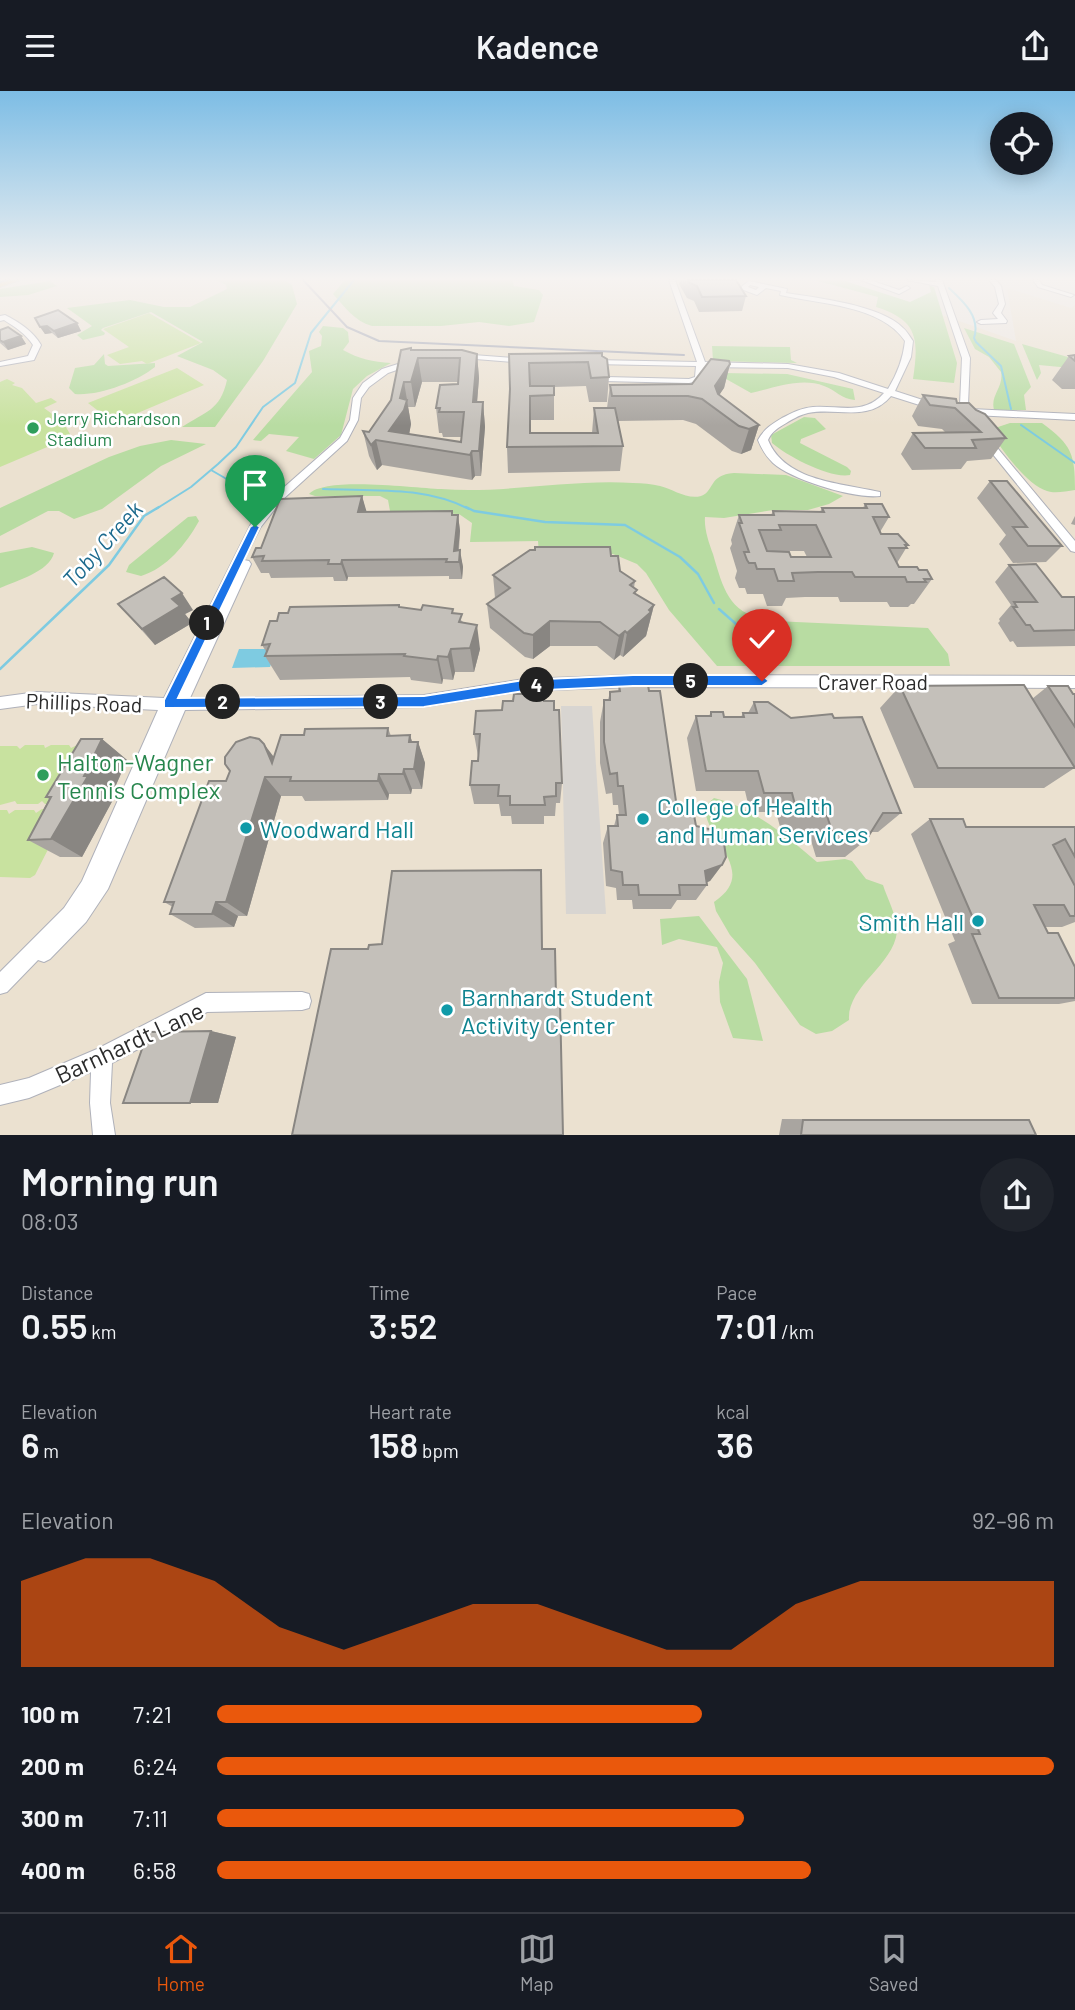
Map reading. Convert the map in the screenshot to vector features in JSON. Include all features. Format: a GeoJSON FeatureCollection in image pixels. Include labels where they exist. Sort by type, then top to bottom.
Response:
{"type":"FeatureCollection","features":[{"type":"Feature","properties":{"kind":"street"},"geometry":{"type":"LineString","coordinates":[[0,364],[31,358],[37,345],[34,338],[19,329]]}},
{"type":"Feature","properties":{"kind":"street"},"geometry":{"type":"LineString","coordinates":[[606,379],[689,381],[699,378],[701,367],[688,329]]}},
{"type":"Feature","properties":{"kind":"street"},"geometry":{"type":"LineString","coordinates":[[876,494],[838,488],[801,475],[769,455],[763,440],[771,429],[800,412],[818,409],[861,412],[887,395],[909,350],[907,335],[902,329]]}},
{"type":"Feature","properties":{"kind":"street"},"geometry":{"type":"LineString","coordinates":[[956,329],[966,358],[964,414],[1075,548]]}},
{"type":"Feature","properties":{"kind":"street"},"geometry":{"type":"LineString","coordinates":[[452,358],[535,363]]}},
{"type":"Feature","properties":{"kind":"street"},"geometry":{"type":"LineString","coordinates":[[0,985],[70,914],[88,887],[251,550],[274,513],[350,442],[361,421],[364,398],[374,384],[395,370],[427,360]]}},
{"type":"Feature","properties":{"kind":"street"},"geometry":{"type":"LineString","coordinates":[[582,364],[797,367],[839,376],[887,395],[944,411]]}},
{"type":"Feature","properties":{"kind":"street"},"geometry":{"type":"LineString","coordinates":[[964,414],[1006,419],[1075,417]]}},
{"type":"Feature","properties":{"kind":"street","name":"Craver Road"},"geometry":{"type":"LineString","coordinates":[[175,704],[424,701],[524,685],[623,681],[1075,682]]}},
{"type":"Feature","properties":{"kind":"street","name":"Phillips Road"},"geometry":{"type":"LineString","coordinates":[[0,702],[37,698],[175,704]]}},
{"type":"Feature","properties":{"kind":"street"},"geometry":{"type":"LineString","coordinates":[[0,994],[63,934],[94,896],[175,704]]}},
{"type":"Feature","properties":{"kind":"street","name":"Barnhardt Lane"},"geometry":{"type":"LineString","coordinates":[[0,1095],[29,1088],[102,1057],[206,1003],[302,1001]]}},
{"type":"Feature","properties":{"kind":"street"},"geometry":{"type":"LineString","coordinates":[[102,1057],[100,1103],[104,1135]]}},
{"type":"Feature","properties":{"kind":"shaded area"},"geometry":{"type":"Polygon","coordinates":[[[0,329],[981,329],[1016,341],[1014,329],[1075,329],[1075,1135],[0,1135],[0,329]]]}},
{"type":"Feature","properties":{"kind":"shaded area"},"geometry":{"type":"Polygon","coordinates":[[[561,706],[592,706],[606,914],[566,914],[561,706]]]}},
{"type":"Feature","properties":{"kind":"green space"},"geometry":{"type":"Polygon","coordinates":[[[87,329],[102,329],[105,333],[83,340],[77,335],[87,329]]]}},
{"type":"Feature","properties":{"kind":"green space"},"geometry":{"type":"Polygon","coordinates":[[[103,329],[176,329],[201,343],[147,364],[142,361],[120,364],[107,355],[129,347],[103,329]]]}},
{"type":"Feature","properties":{"kind":"green space"},"geometry":{"type":"Polygon","coordinates":[[[180,329],[282,329],[263,361],[215,427],[182,427],[216,404],[227,380],[213,370],[177,356],[203,342],[180,329]]]}},
{"type":"Feature","properties":{"kind":"green space"},"geometry":{"type":"Polygon","coordinates":[[[321,329],[344,329],[348,332],[349,342],[343,350],[366,359],[391,363],[367,376],[353,389],[341,435],[314,459],[286,451],[299,437],[269,434],[261,441],[253,440],[312,372],[309,351],[321,346],[322,336],[319,332],[321,329]]]}},
{"type":"Feature","properties":{"kind":"green space"},"geometry":{"type":"Polygon","coordinates":[[[910,329],[947,329],[957,363],[954,383],[913,379],[916,353],[910,329]]]}},
{"type":"Feature","properties":{"kind":"green space"},"geometry":{"type":"Polygon","coordinates":[[[964,329],[1014,344],[1031,387],[1024,395],[1026,410],[994,410],[1001,372],[989,357],[975,349],[964,329]]]}},
{"type":"Feature","properties":{"kind":"green space"},"geometry":{"type":"Polygon","coordinates":[[[1022,344],[1075,359],[1071,368],[1039,365],[1041,373],[1037,380],[1022,344]]]}},
{"type":"Feature","properties":{"kind":"green space"},"geometry":{"type":"Polygon","coordinates":[[[712,346],[790,347],[791,360],[797,363],[716,361],[713,360],[712,346]]]}},
{"type":"Feature","properties":{"kind":"green space"},"geometry":{"type":"Polygon","coordinates":[[[104,354],[105,364],[108,366],[155,363],[155,367],[117,387],[95,393],[75,394],[69,388],[75,368],[94,365],[104,354]]]}},
{"type":"Feature","properties":{"kind":"green space"},"geometry":{"type":"Polygon","coordinates":[[[177,368],[204,385],[114,423],[88,403],[177,368]]]}},
{"type":"Feature","properties":{"kind":"green space"},"geometry":{"type":"Polygon","coordinates":[[[787,374],[853,389],[855,400],[824,386],[806,383],[788,384],[751,393],[719,375],[787,374]]]}},
{"type":"Feature","properties":{"kind":"green space","name":"Jerry Richardson Stadium"},"geometry":{"type":"Polygon","coordinates":[[[7,379],[15,383],[12,385],[22,388],[36,403],[51,398],[57,402],[44,408],[63,422],[70,434],[68,443],[52,445],[0,467],[0,382],[7,379]]]}},
{"type":"Feature","properties":{"kind":"green space"},"geometry":{"type":"Polygon","coordinates":[[[804,417],[815,418],[826,429],[801,439],[800,443],[847,467],[851,471],[850,475],[831,474],[820,470],[772,443],[771,435],[804,417]]]}},
{"type":"Feature","properties":{"kind":"green space"},"geometry":{"type":"Polygon","coordinates":[[[1010,423],[1042,423],[1066,444],[1074,467],[1075,490],[1047,491],[1023,474],[989,430],[1010,423]]]}},
{"type":"Feature","properties":{"kind":"green space"},"geometry":{"type":"Polygon","coordinates":[[[171,440],[206,444],[161,466],[102,509],[74,519],[59,511],[48,511],[0,536],[0,508],[109,457],[140,446],[171,440]]]}},
{"type":"Feature","properties":{"kind":"green space"},"geometry":{"type":"Polygon","coordinates":[[[734,473],[786,475],[843,496],[829,504],[808,510],[773,510],[724,518],[705,517],[707,536],[721,580],[738,608],[747,614],[774,621],[928,628],[948,654],[950,666],[717,666],[669,610],[646,573],[637,564],[613,554],[539,553],[538,541],[470,542],[472,523],[459,514],[390,511],[388,500],[380,496],[309,494],[333,485],[351,484],[489,490],[609,482],[654,485],[696,497],[705,494],[720,477],[734,473]]]}},
{"type":"Feature","properties":{"kind":"green space"},"geometry":{"type":"Polygon","coordinates":[[[196,516],[199,521],[194,530],[167,561],[141,576],[126,572],[129,565],[188,517],[196,516]]]}},
{"type":"Feature","properties":{"kind":"green space"},"geometry":{"type":"Polygon","coordinates":[[[32,547],[54,553],[51,560],[39,571],[0,588],[0,553],[32,547]]]}},
{"type":"Feature","properties":{"kind":"green space","name":"Halton-Wagner Tennis Complex"},"geometry":{"type":"Polygon","coordinates":[[[98,744],[68,804],[45,804],[42,801],[38,804],[17,804],[15,801],[0,805],[0,746],[17,746],[20,749],[25,745],[44,745],[45,748],[51,745],[69,745],[71,748],[98,744]]]}},
{"type":"Feature","properties":{"kind":"green space"},"geometry":{"type":"Polygon","coordinates":[[[714,798],[756,816],[817,862],[845,859],[852,861],[866,879],[883,885],[896,921],[894,944],[855,997],[849,1020],[832,1031],[816,1034],[800,1025],[755,963],[730,935],[716,911],[714,902],[727,890],[732,878],[726,854],[707,818],[705,806],[714,798]]]}},
{"type":"Feature","properties":{"kind":"green space","name":"Halton-Wagner Tennis Complex"},"geometry":{"type":"Polygon","coordinates":[[[42,809],[65,809],[67,812],[35,875],[30,878],[0,877],[0,810],[7,810],[9,814],[15,810],[34,810],[36,813],[42,809]]]}},
{"type":"Feature","properties":{"kind":"green space"},"geometry":{"type":"Polygon","coordinates":[[[699,916],[747,979],[763,1041],[733,1038],[720,1002],[719,982],[723,963],[717,947],[679,939],[662,945],[660,919],[699,916]]]}},
{"type":"Feature","properties":{"kind":"water"},"geometry":{"type":"Polygon","coordinates":[[[239,649],[276,649],[270,667],[232,668],[239,649]]]}},
{"type":"Feature","properties":{"kind":"building"},"geometry":{"type":"Polygon","coordinates":[[[10,329],[21,336],[3,342],[0,340],[0,330],[10,329]]]}},
{"type":"Feature","properties":{"kind":"building"},"geometry":{"type":"Polygon","coordinates":[[[401,350],[462,350],[477,354],[473,402],[483,402],[479,451],[472,451],[470,455],[376,440],[371,445],[363,431],[369,432],[391,400],[401,350]],[[418,358],[411,382],[404,382],[400,398],[407,400],[404,410],[389,431],[461,442],[464,412],[439,412],[440,408],[436,408],[440,385],[458,384],[460,358],[418,358]]]}},
{"type":"Feature","properties":{"kind":"building"},"geometry":{"type":"Polygon","coordinates":[[[602,353],[607,359],[609,377],[591,378],[588,362],[529,363],[530,386],[554,386],[554,395],[530,396],[530,433],[598,433],[594,408],[615,408],[623,446],[507,447],[509,354],[602,353]]]}},
{"type":"Feature","properties":{"kind":"building"},"geometry":{"type":"Polygon","coordinates":[[[711,359],[729,361],[730,364],[715,386],[718,394],[759,425],[749,429],[739,426],[702,399],[688,396],[612,396],[610,385],[692,384],[711,359]]]}},
{"type":"Feature","properties":{"kind":"building"},"geometry":{"type":"Polygon","coordinates":[[[923,395],[969,403],[985,414],[1006,438],[972,440],[976,448],[925,448],[913,433],[981,432],[955,408],[930,405],[923,395]]]}},
{"type":"Feature","properties":{"kind":"building"},"geometry":{"type":"Polygon","coordinates":[[[990,481],[1007,481],[1062,546],[1028,546],[1013,527],[1027,527],[990,481]]]}},
{"type":"Feature","properties":{"kind":"building"},"geometry":{"type":"Polygon","coordinates":[[[362,496],[358,512],[452,511],[452,515],[458,515],[454,551],[460,550],[459,562],[446,562],[447,559],[342,560],[341,564],[328,564],[329,560],[262,561],[264,556],[252,557],[256,548],[261,548],[280,499],[362,496]]]}},
{"type":"Feature","properties":{"kind":"building"},"geometry":{"type":"Polygon","coordinates":[[[865,504],[882,504],[889,517],[873,517],[881,534],[898,534],[908,545],[905,545],[907,548],[889,548],[899,567],[927,570],[932,579],[924,579],[926,582],[907,582],[905,577],[855,577],[852,572],[818,572],[792,573],[794,581],[778,581],[774,569],[757,569],[755,563],[749,563],[747,560],[744,552],[749,552],[739,515],[774,515],[773,511],[824,512],[822,508],[867,508],[865,504]],[[779,525],[781,530],[759,530],[767,551],[789,552],[791,557],[831,557],[816,525],[779,525]]]}},
{"type":"Feature","properties":{"kind":"building"},"geometry":{"type":"Polygon","coordinates":[[[535,547],[610,547],[611,556],[618,556],[620,571],[635,581],[630,585],[637,590],[634,593],[654,605],[649,610],[651,612],[627,633],[625,631],[619,636],[600,622],[550,621],[533,635],[524,633],[487,604],[510,588],[493,575],[530,550],[535,550],[535,547]]]}},
{"type":"Feature","properties":{"kind":"building"},"geometry":{"type":"Polygon","coordinates":[[[1036,564],[1062,597],[1075,597],[1075,630],[1034,631],[1013,607],[1017,607],[1014,602],[1037,602],[1009,565],[1036,564]]]}},
{"type":"Feature","properties":{"kind":"building"},"geometry":{"type":"Polygon","coordinates":[[[164,577],[182,593],[172,599],[180,606],[142,629],[118,604],[164,577]]]}},
{"type":"Feature","properties":{"kind":"building"},"geometry":{"type":"Polygon","coordinates":[[[399,605],[421,610],[423,605],[453,609],[452,613],[462,614],[459,622],[477,625],[470,648],[451,649],[448,657],[438,656],[437,660],[404,656],[405,654],[265,656],[270,644],[262,645],[270,621],[277,621],[279,613],[288,613],[290,607],[399,605]]]}},
{"type":"Feature","properties":{"kind":"building","name":"College of Health and Human Services"},"geometry":{"type":"Polygon","coordinates":[[[619,685],[648,685],[649,691],[660,691],[678,815],[694,815],[696,826],[713,830],[724,843],[726,857],[722,865],[705,871],[707,885],[679,885],[680,895],[639,895],[638,885],[623,885],[622,872],[611,870],[608,826],[618,826],[617,815],[626,815],[623,786],[618,786],[617,773],[610,774],[604,742],[604,700],[610,700],[610,692],[620,691],[619,685]]]}},
{"type":"Feature","properties":{"kind":"building"},"geometry":{"type":"Polygon","coordinates":[[[1024,685],[1075,768],[938,768],[900,686],[1024,685]]]}},
{"type":"Feature","properties":{"kind":"building"},"geometry":{"type":"Polygon","coordinates":[[[1048,686],[1068,686],[1075,694],[1075,727],[1048,686]]]}},
{"type":"Feature","properties":{"kind":"building"},"geometry":{"type":"Polygon","coordinates":[[[514,694],[544,694],[544,701],[554,701],[554,710],[559,710],[562,783],[556,783],[556,796],[544,797],[545,805],[510,805],[510,796],[498,796],[499,785],[470,785],[472,761],[478,761],[480,734],[474,734],[476,711],[502,710],[503,701],[513,701],[514,694]]]}},
{"type":"Feature","properties":{"kind":"building"},"geometry":{"type":"Polygon","coordinates":[[[754,702],[768,702],[791,718],[832,714],[834,718],[862,717],[901,813],[883,813],[866,840],[835,840],[827,816],[798,816],[792,793],[764,793],[758,771],[706,771],[696,716],[711,716],[711,712],[723,712],[724,717],[744,717],[743,713],[757,713],[754,702]]]}},
{"type":"Feature","properties":{"kind":"building"},"geometry":{"type":"Polygon","coordinates":[[[388,728],[387,736],[410,735],[409,742],[418,742],[414,769],[404,769],[403,774],[379,774],[378,781],[290,781],[291,777],[265,777],[226,902],[216,902],[212,914],[170,914],[174,902],[164,902],[209,781],[226,781],[230,771],[225,764],[225,757],[236,742],[250,737],[259,739],[272,763],[281,735],[304,735],[305,729],[388,728]]]}},
{"type":"Feature","properties":{"kind":"building"},"geometry":{"type":"Polygon","coordinates":[[[81,739],[102,739],[84,776],[88,776],[51,839],[28,840],[51,797],[46,797],[81,739]]]}},
{"type":"Feature","properties":{"kind":"building"},"geometry":{"type":"Polygon","coordinates":[[[930,819],[963,819],[966,827],[1075,827],[1075,857],[1065,839],[1053,845],[1075,886],[1075,916],[1070,916],[1064,905],[1034,905],[1048,933],[1058,933],[1075,967],[1075,998],[999,998],[972,934],[980,934],[930,819]]]}},
{"type":"Feature","properties":{"kind":"building","name":"Barnhardt Student Activity Center"},"geometry":{"type":"Polygon","coordinates":[[[541,870],[542,949],[555,949],[556,997],[560,1001],[563,1135],[292,1135],[331,949],[368,949],[369,945],[382,944],[392,871],[541,870]]]}},
{"type":"Feature","properties":{"kind":"building"},"geometry":{"type":"Polygon","coordinates":[[[211,1031],[190,1103],[123,1103],[148,1032],[211,1031]]]}},
{"type":"Feature","properties":{"kind":"building"},"geometry":{"type":"Polygon","coordinates":[[[803,1120],[1029,1120],[1036,1135],[801,1135],[803,1120]]]}},
{"type":"Feature","properties":{"kind":"waterway","name":"Toby Creek"},"geometry":{"type":"LineString","coordinates":[[156,509],[191,487],[218,464],[236,447],[263,407],[295,383],[314,329]]}},
{"type":"Feature","properties":{"kind":"waterway"},"geometry":{"type":"LineString","coordinates":[[976,329],[976,342],[1001,366],[1011,409]]}},
{"type":"Feature","properties":{"kind":"waterway"},"geometry":{"type":"LineString","coordinates":[[1021,425],[1075,463]]}},
{"type":"Feature","properties":{"kind":"waterway"},"geometry":{"type":"LineString","coordinates":[[211,470],[237,485]]}},
{"type":"Feature","properties":{"kind":"waterway"},"geometry":{"type":"LineString","coordinates":[[243,488],[266,489]]}},
{"type":"Feature","properties":{"kind":"waterway"},"geometry":{"type":"LineString","coordinates":[[323,489],[416,493],[434,496],[469,509]]}},
{"type":"Feature","properties":{"kind":"waterway","name":"Toby Creek"},"geometry":{"type":"LineString","coordinates":[[0,669],[109,565],[144,516],[159,507]]}},
{"type":"Feature","properties":{"kind":"waterway"},"geometry":{"type":"LineString","coordinates":[[466,507],[474,511],[545,522],[625,525],[680,557],[698,574],[714,603]]}},
{"type":"Feature","properties":{"kind":"waterway"},"geometry":{"type":"LineString","coordinates":[[719,609],[770,654]]}},
{"type":"Feature","properties":{"kind":"tram line"},"geometry":{"type":"LineString","coordinates":[[351,329],[379,341],[684,355]]}},
{"type":"Feature","properties":{"kind":"place","name":"Jerry Richardson Stadium"},"geometry":{"type":"Point","coordinates":[33,428]}},
{"type":"Feature","properties":{"kind":"place","name":"Halton-Wagner Tennis Complex"},"geometry":{"type":"Point","coordinates":[43,775]}},
{"type":"Feature","properties":{"kind":"place","name":"College of Health and Human Services"},"geometry":{"type":"Point","coordinates":[643,819]}},
{"type":"Feature","properties":{"kind":"place","name":"Woodward Hall"},"geometry":{"type":"Point","coordinates":[246,828]}},
{"type":"Feature","properties":{"kind":"place","name":"Smith Hall"},"geometry":{"type":"Point","coordinates":[978,921]}},
{"type":"Feature","properties":{"kind":"place","name":"Barnhardt Student Activity Center"},"geometry":{"type":"Point","coordinates":[447,1010]}},
{"type":"Feature","properties":{"kind":"route"},"geometry":{"type":"LineString","coordinates":[[255,527],[168,704],[424,701],[524,685],[633,681],[762,681]]}}]}
